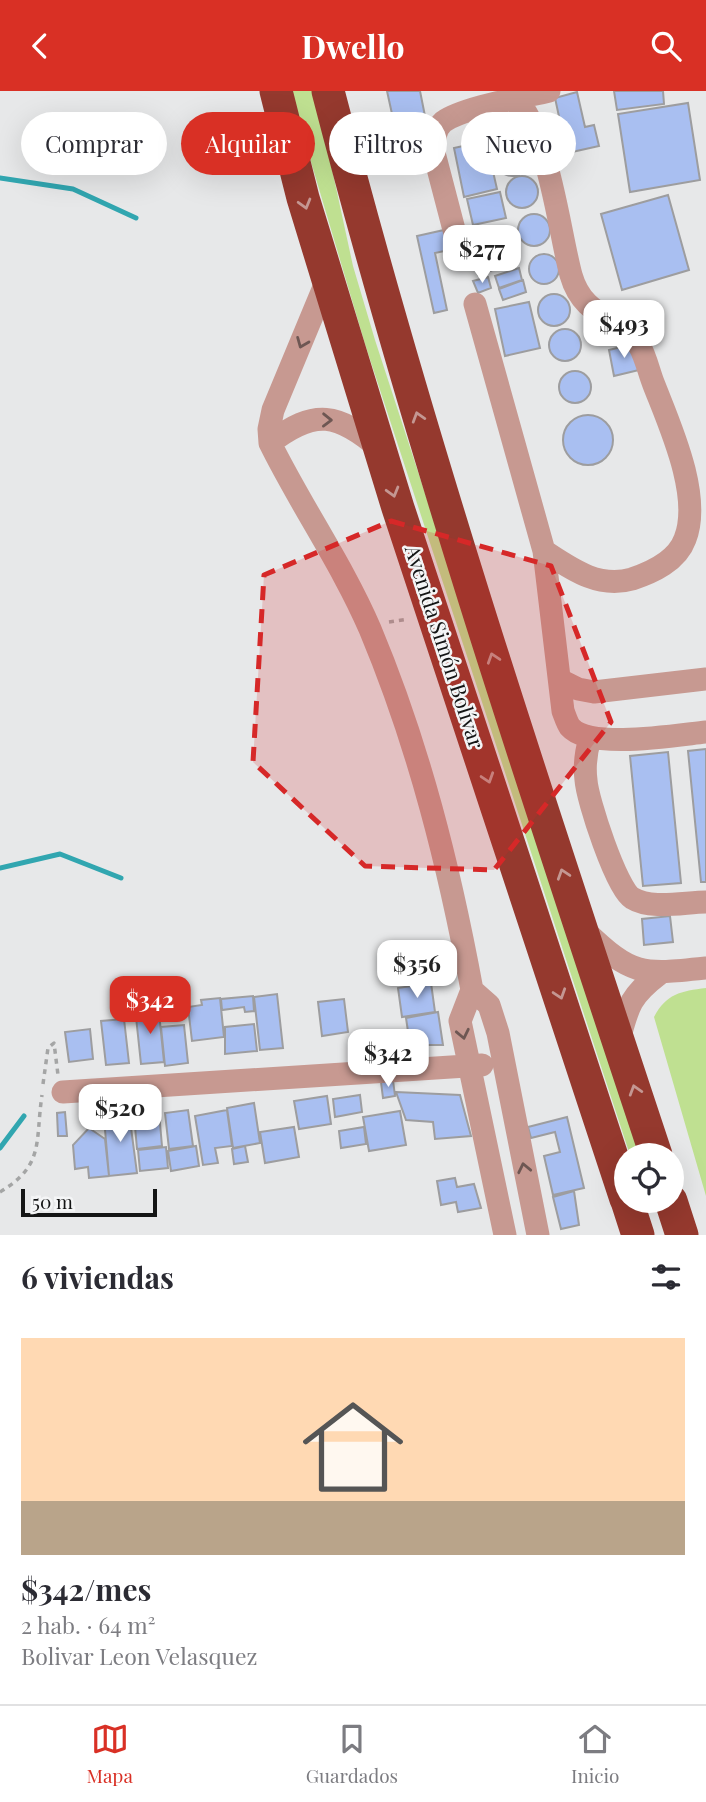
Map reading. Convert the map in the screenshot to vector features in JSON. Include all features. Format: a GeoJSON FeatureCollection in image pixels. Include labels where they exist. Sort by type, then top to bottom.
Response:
{"type":"FeatureCollection","features":[{"type":"Feature","properties":{"kind":"highway","name":"Avenida Simón Bolívar"},"geometry":{"type":"LineString","coordinates":[[276,91],[327,280],[614,1160]]}},
{"type":"Feature","properties":{"kind":"highway","name":"Avenida Simón Bolívar"},"geometry":{"type":"LineString","coordinates":[[328,91],[373,265],[451,528],[652,1143]]}},
{"type":"Feature","properties":{"kind":"highway","name":"Avenida Simón Bolívar"},"geometry":{"type":"LineString","coordinates":[[631,1213],[638,1235]]}},
{"type":"Feature","properties":{"kind":"highway"},"geometry":{"type":"LineString","coordinates":[[675,1213],[682,1235]]}},
{"type":"Feature","properties":{"kind":"street"},"geometry":{"type":"LineString","coordinates":[[458,245],[433,153],[434,138],[441,123],[460,113],[513,95],[550,91]]}},
{"type":"Feature","properties":{"kind":"street"},"geometry":{"type":"LineString","coordinates":[[513,95],[540,145],[579,295],[599,316],[639,344],[673,435],[691,508],[685,540],[672,558],[656,570],[628,580],[585,577],[544,551]]}},
{"type":"Feature","properties":{"kind":"street"},"geometry":{"type":"LineString","coordinates":[[327,280],[273,410],[268,429],[270,443],[340,567],[369,627],[407,727],[435,815],[472,990],[460,1021],[505,1235]]}},
{"type":"Feature","properties":{"kind":"street"},"geometry":{"type":"LineString","coordinates":[[475,304],[544,551],[563,712],[570,727],[590,738],[611,740],[706,732]]}},
{"type":"Feature","properties":{"kind":"street"},"geometry":{"type":"LineString","coordinates":[[270,443],[291,426],[307,420],[331,419],[356,428],[381,450]]}},
{"type":"Feature","properties":{"kind":"street"},"geometry":{"type":"LineString","coordinates":[[560,680],[578,689],[594,692],[706,679]]}},
{"type":"Feature","properties":{"kind":"street"},"geometry":{"type":"LineString","coordinates":[[590,738],[584,761],[586,784],[618,885],[631,898],[650,903],[706,902]]}},
{"type":"Feature","properties":{"kind":"street"},"geometry":{"type":"LineString","coordinates":[[582,927],[623,965],[667,973],[706,968]]}},
{"type":"Feature","properties":{"kind":"street"},"geometry":{"type":"LineString","coordinates":[[619,1041],[629,1002],[638,990],[667,973]]}},
{"type":"Feature","properties":{"kind":"street"},"geometry":{"type":"LineString","coordinates":[[472,990],[489,1005],[493,1015],[538,1235]]}},
{"type":"Feature","properties":{"kind":"street"},"geometry":{"type":"LineString","coordinates":[[63,1092],[469,1065],[503,1066]]}},
{"type":"Feature","properties":{"kind":"path"},"geometry":{"type":"LineString","coordinates":[[369,627],[407,618],[412,630]]}},
{"type":"Feature","properties":{"kind":"path"},"geometry":{"type":"LineString","coordinates":[[0,1192],[29,1170],[36,1151],[48,1048],[54,1043],[63,1092]]}},
{"type":"Feature","properties":{"kind":"highlighted area"},"geometry":{"type":"Polygon","coordinates":[[[391,521],[551,566],[611,722],[494,870],[365,866],[253,762],[264,575],[391,521]]]}},
{"type":"Feature","properties":{"kind":"green space"},"geometry":{"type":"Polygon","coordinates":[[[290,91],[315,91],[329,155],[329,175],[333,175],[353,266],[375,340],[637,1143],[626,1143],[365,344],[315,175],[315,112],[296,112],[290,91]]]}},
{"type":"Feature","properties":{"kind":"green space"},"geometry":{"type":"Polygon","coordinates":[[[706,988],[706,1196],[654,1017],[664,1003],[675,995],[706,988]]]}},
{"type":"Feature","properties":{"kind":"building"},"geometry":{"type":"Polygon","coordinates":[[[387,91],[420,91],[424,112],[392,112],[387,91]]]}},
{"type":"Feature","properties":{"kind":"building"},"geometry":{"type":"Polygon","coordinates":[[[614,91],[663,91],[664,104],[617,110],[614,91]]]}},
{"type":"Feature","properties":{"kind":"building"},"geometry":{"type":"Polygon","coordinates":[[[577,92],[585,127],[594,125],[599,146],[576,151],[576,112],[558,112],[555,98],[577,92]]]}},
{"type":"Feature","properties":{"kind":"building"},"geometry":{"type":"Polygon","coordinates":[[[688,103],[700,180],[630,192],[618,114],[688,103]]]}},
{"type":"Feature","properties":{"kind":"building"},"geometry":{"type":"Polygon","coordinates":[[[461,146],[461,175],[494,175],[497,189],[464,197],[454,148],[461,146]]]}},
{"type":"Feature","properties":{"kind":"building"},"geometry":{"type":"Polygon","coordinates":[[[522,176],[533,181],[538,192],[533,203],[522,208],[511,203],[506,192],[511,181],[522,176]]]}},
{"type":"Feature","properties":{"kind":"building"},"geometry":{"type":"Polygon","coordinates":[[[500,192],[506,218],[473,225],[467,199],[500,192]]]}},
{"type":"Feature","properties":{"kind":"building"},"geometry":{"type":"Polygon","coordinates":[[[668,195],[689,270],[622,290],[601,214],[668,195]]]}},
{"type":"Feature","properties":{"kind":"building"},"geometry":{"type":"Polygon","coordinates":[[[534,214],[545,219],[550,230],[545,241],[534,246],[523,241],[518,230],[523,219],[534,214]]]}},
{"type":"Feature","properties":{"kind":"building"},"geometry":{"type":"Polygon","coordinates":[[[444,230],[449,250],[435,253],[447,310],[434,313],[417,236],[444,230]]]}},
{"type":"Feature","properties":{"kind":"building"},"geometry":{"type":"Polygon","coordinates":[[[544,254],[555,258],[559,269],[555,280],[544,284],[533,280],[529,269],[533,258],[544,254]]]}},
{"type":"Feature","properties":{"kind":"building"},"geometry":{"type":"Polygon","coordinates":[[[498,256],[502,267],[478,275],[474,264],[498,256]]]}},
{"type":"Feature","properties":{"kind":"building"},"geometry":{"type":"Polygon","coordinates":[[[519,268],[522,280],[499,288],[495,276],[519,268]]]}},
{"type":"Feature","properties":{"kind":"building"},"geometry":{"type":"Polygon","coordinates":[[[488,277],[491,288],[478,293],[473,281],[488,277]]]}},
{"type":"Feature","properties":{"kind":"building"},"geometry":{"type":"Polygon","coordinates":[[[523,280],[526,292],[503,300],[499,289],[523,280]]]}},
{"type":"Feature","properties":{"kind":"building"},"geometry":{"type":"Polygon","coordinates":[[[554,294],[565,299],[570,310],[565,321],[554,326],[543,321],[538,310],[543,299],[554,294]]]}},
{"type":"Feature","properties":{"kind":"building"},"geometry":{"type":"Polygon","coordinates":[[[529,302],[540,348],[505,356],[495,309],[529,302]]]}},
{"type":"Feature","properties":{"kind":"building"},"geometry":{"type":"Polygon","coordinates":[[[565,329],[576,334],[581,345],[576,356],[565,361],[554,356],[549,345],[554,334],[565,329]]]}},
{"type":"Feature","properties":{"kind":"building"},"geometry":{"type":"Polygon","coordinates":[[[633,344],[639,370],[614,376],[609,350],[633,344]]]}},
{"type":"Feature","properties":{"kind":"building"},"geometry":{"type":"Polygon","coordinates":[[[575,371],[586,376],[591,387],[586,398],[575,403],[564,398],[559,387],[564,376],[575,371]]]}},
{"type":"Feature","properties":{"kind":"building"},"geometry":{"type":"Polygon","coordinates":[[[588,415],[606,422],[613,440],[606,458],[588,465],[570,458],[563,440],[570,422],[588,415]]]}},
{"type":"Feature","properties":{"kind":"building"},"geometry":{"type":"Polygon","coordinates":[[[706,749],[706,882],[701,882],[688,751],[706,749]]]}},
{"type":"Feature","properties":{"kind":"building"},"geometry":{"type":"Polygon","coordinates":[[[668,752],[681,883],[643,886],[630,756],[668,752]]]}},
{"type":"Feature","properties":{"kind":"building"},"geometry":{"type":"Polygon","coordinates":[[[670,916],[673,942],[644,945],[642,919],[670,916]]]}},
{"type":"Feature","properties":{"kind":"building"},"geometry":{"type":"Polygon","coordinates":[[[431,983],[435,1012],[402,1017],[398,988],[431,983]]]}},
{"type":"Feature","properties":{"kind":"building"},"geometry":{"type":"Polygon","coordinates":[[[277,994],[283,1048],[260,1050],[254,997],[277,994]]]}},
{"type":"Feature","properties":{"kind":"building"},"geometry":{"type":"Polygon","coordinates":[[[253,996],[254,1011],[245,1012],[244,1007],[222,1010],[221,999],[253,996]]]}},
{"type":"Feature","properties":{"kind":"building"},"geometry":{"type":"Polygon","coordinates":[[[220,998],[224,1037],[192,1041],[188,1007],[202,1005],[201,1000],[220,998]]]}},
{"type":"Feature","properties":{"kind":"building"},"geometry":{"type":"Polygon","coordinates":[[[344,999],[348,1032],[322,1036],[318,1002],[344,999]]]}},
{"type":"Feature","properties":{"kind":"building"},"geometry":{"type":"Polygon","coordinates":[[[185,1000],[186,1011],[160,1014],[158,1003],[185,1000]]]}},
{"type":"Feature","properties":{"kind":"building"},"geometry":{"type":"Polygon","coordinates":[[[158,1003],[164,1062],[141,1064],[136,1017],[145,1016],[144,1005],[158,1003]]]}},
{"type":"Feature","properties":{"kind":"building"},"geometry":{"type":"Polygon","coordinates":[[[438,1012],[443,1045],[410,1045],[406,1018],[438,1012]]]}},
{"type":"Feature","properties":{"kind":"building"},"geometry":{"type":"Polygon","coordinates":[[[124,1019],[129,1063],[106,1065],[101,1021],[124,1019]]]}},
{"type":"Feature","properties":{"kind":"building"},"geometry":{"type":"Polygon","coordinates":[[[254,1024],[257,1051],[225,1054],[225,1027],[254,1024]]]}},
{"type":"Feature","properties":{"kind":"building"},"geometry":{"type":"Polygon","coordinates":[[[184,1025],[188,1063],[165,1066],[161,1027],[184,1025]]]}},
{"type":"Feature","properties":{"kind":"building"},"geometry":{"type":"Polygon","coordinates":[[[90,1029],[93,1059],[69,1062],[65,1032],[90,1029]]]}},
{"type":"Feature","properties":{"kind":"building"},"geometry":{"type":"Polygon","coordinates":[[[393,1080],[395,1096],[383,1098],[381,1082],[393,1080]]]}},
{"type":"Feature","properties":{"kind":"building"},"geometry":{"type":"Polygon","coordinates":[[[396,1092],[460,1095],[471,1136],[435,1139],[433,1122],[406,1120],[396,1092]]]}},
{"type":"Feature","properties":{"kind":"building"},"geometry":{"type":"Polygon","coordinates":[[[360,1095],[362,1112],[335,1117],[333,1099],[360,1095]]]}},
{"type":"Feature","properties":{"kind":"building"},"geometry":{"type":"Polygon","coordinates":[[[327,1096],[331,1124],[299,1129],[294,1101],[327,1096]]]}},
{"type":"Feature","properties":{"kind":"building"},"geometry":{"type":"Polygon","coordinates":[[[254,1103],[260,1143],[233,1148],[227,1108],[254,1103]]]}},
{"type":"Feature","properties":{"kind":"building"},"geometry":{"type":"Polygon","coordinates":[[[128,1105],[137,1173],[109,1176],[104,1118],[121,1117],[120,1106],[128,1105]]]}},
{"type":"Feature","properties":{"kind":"building"},"geometry":{"type":"Polygon","coordinates":[[[188,1110],[193,1146],[169,1149],[165,1113],[188,1110]]]}},
{"type":"Feature","properties":{"kind":"building"},"geometry":{"type":"Polygon","coordinates":[[[227,1110],[232,1146],[215,1148],[218,1163],[203,1165],[195,1116],[227,1110]]]}},
{"type":"Feature","properties":{"kind":"building"},"geometry":{"type":"Polygon","coordinates":[[[400,1111],[406,1145],[369,1151],[363,1117],[400,1111]]]}},
{"type":"Feature","properties":{"kind":"building"},"geometry":{"type":"Polygon","coordinates":[[[65,1112],[67,1136],[58,1136],[57,1113],[65,1112]]]}},
{"type":"Feature","properties":{"kind":"building"},"geometry":{"type":"Polygon","coordinates":[[[159,1112],[162,1146],[137,1149],[134,1115],[159,1112]]]}},
{"type":"Feature","properties":{"kind":"building"},"geometry":{"type":"Polygon","coordinates":[[[567,1117],[584,1188],[553,1195],[544,1156],[560,1152],[555,1132],[531,1138],[528,1127],[567,1117]]]}},
{"type":"Feature","properties":{"kind":"building"},"geometry":{"type":"Polygon","coordinates":[[[294,1127],[299,1157],[265,1163],[260,1132],[294,1127]]]}},
{"type":"Feature","properties":{"kind":"building"},"geometry":{"type":"Polygon","coordinates":[[[364,1127],[366,1144],[341,1148],[339,1131],[364,1127]]]}},
{"type":"Feature","properties":{"kind":"building"},"geometry":{"type":"Polygon","coordinates":[[[89,1128],[105,1139],[109,1176],[89,1178],[88,1167],[75,1169],[73,1145],[89,1128]]]}},
{"type":"Feature","properties":{"kind":"building"},"geometry":{"type":"Polygon","coordinates":[[[196,1146],[199,1166],[171,1171],[168,1151],[196,1146]]]}},
{"type":"Feature","properties":{"kind":"building"},"geometry":{"type":"Polygon","coordinates":[[[245,1146],[248,1162],[234,1164],[232,1149],[245,1146]]]}},
{"type":"Feature","properties":{"kind":"building"},"geometry":{"type":"Polygon","coordinates":[[[166,1147],[168,1168],[140,1171],[138,1150],[166,1147]]]}},
{"type":"Feature","properties":{"kind":"building"},"geometry":{"type":"Polygon","coordinates":[[[455,1178],[457,1187],[474,1184],[481,1208],[458,1212],[456,1202],[441,1205],[437,1181],[455,1178]]]}},
{"type":"Feature","properties":{"kind":"building"},"geometry":{"type":"Polygon","coordinates":[[[574,1191],[579,1225],[561,1229],[553,1197],[574,1191]]]}},
{"type":"Feature","properties":{"kind":"waterway"},"geometry":{"type":"LineString","coordinates":[[0,178],[73,189],[136,218]]}},
{"type":"Feature","properties":{"kind":"waterway"},"geometry":{"type":"LineString","coordinates":[[0,868],[60,854],[121,878]]}},
{"type":"Feature","properties":{"kind":"waterway"},"geometry":{"type":"LineString","coordinates":[[0,1148],[24,1116]]}}]}
